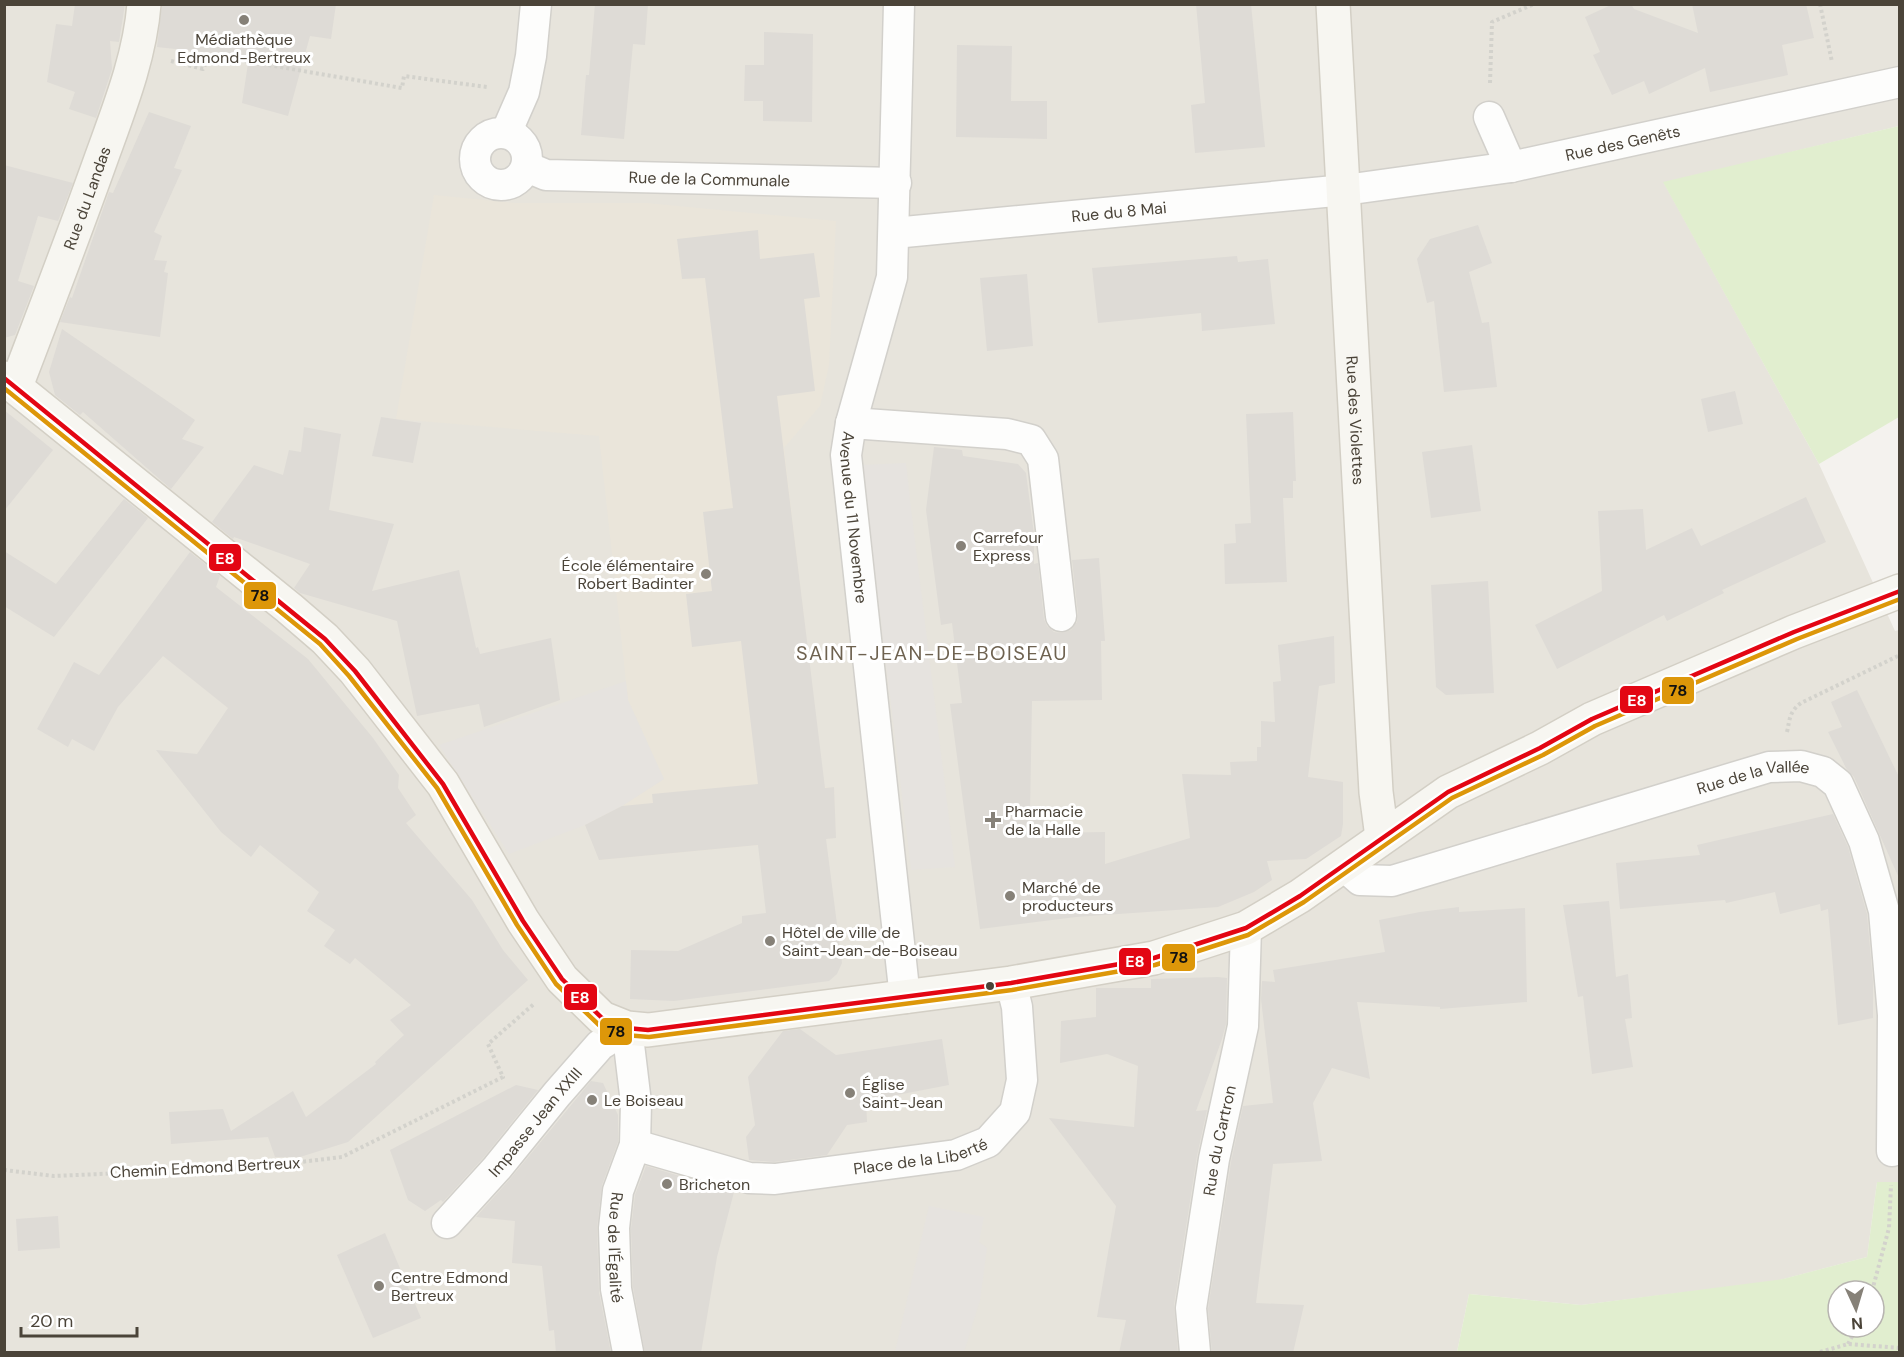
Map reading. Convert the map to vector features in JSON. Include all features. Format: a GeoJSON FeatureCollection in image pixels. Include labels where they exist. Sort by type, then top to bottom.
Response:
{"type":"FeatureCollection","features":[{"type":"Feature","properties":{"kind":"main road","name":"Rue du Landas"},"geometry":{"type":"LineString","coordinates":[[10,382],[78,223],[123,98],[143,20],[144,4]]}},
{"type":"Feature","properties":{"kind":"main road","name":"Rue des Violettes"},"geometry":{"type":"LineString","coordinates":[[1334,4],[1376,792],[1382,837]]}},
{"type":"Feature","properties":{"kind":"main road"},"geometry":{"type":"LineString","coordinates":[[10,382],[325,639],[355,671],[443,784],[523,921],[562,979],[602,1018],[627,1028],[648,1030],[1011,983],[1154,958],[1246,928],[1300,896],[1448,792],[1539,748],[1592,719],[1794,632],[1899,591]]}},
{"type":"Feature","properties":{"kind":"street"},"geometry":{"type":"LineString","coordinates":[[506,133],[524,92],[531,57],[536,4]]}},
{"type":"Feature","properties":{"kind":"street","name":"Avenue du 11 Novembre"},"geometry":{"type":"LineString","coordinates":[[899,4],[892,277],[851,423],[846,455],[905,998]]}},
{"type":"Feature","properties":{"kind":"street","name":"Rue des Genêts"},"geometry":{"type":"LineString","coordinates":[[1345,190],[1511,167],[1899,82]]}},
{"type":"Feature","properties":{"kind":"street"},"geometry":{"type":"LineString","coordinates":[[1489,117],[1511,167]]}},
{"type":"Feature","properties":{"kind":"street"},"geometry":{"type":"LineString","coordinates":[[506,133],[514,137],[526,149],[527,167],[517,181],[509,185],[492,184],[485,180],[475,165],[477,148],[489,136],[506,133]]}},
{"type":"Feature","properties":{"kind":"street","name":"Rue de la Communale"},"geometry":{"type":"LineString","coordinates":[[527,167],[546,175],[896,183]]}},
{"type":"Feature","properties":{"kind":"street","name":"Rue du 8 Mai"},"geometry":{"type":"LineString","coordinates":[[894,233],[1345,190]]}},
{"type":"Feature","properties":{"kind":"street"},"geometry":{"type":"LineString","coordinates":[[851,423],[1006,434],[1031,440],[1043,459],[1061,616]]}},
{"type":"Feature","properties":{"kind":"street","name":"Rue de la Vallée"},"geometry":{"type":"LineString","coordinates":[[1344,866],[1360,880],[1392,881],[1769,767],[1801,766],[1823,772],[1838,784],[1864,841],[1884,911],[1893,1015],[1892,1151]]}},
{"type":"Feature","properties":{"kind":"street","name":"Rue du Cartron"},"geometry":{"type":"LineString","coordinates":[[1195,1353],[1191,1308],[1214,1159],[1243,1026],[1246,928]]}},
{"type":"Feature","properties":{"kind":"street","name":"Place de la Liberté"},"geometry":{"type":"LineString","coordinates":[[634,1145],[749,1178],[775,1179],[956,1155],[988,1142],[1015,1112],[1022,1080],[1017,1007],[1011,983]]}},
{"type":"Feature","properties":{"kind":"street"},"geometry":{"type":"LineString","coordinates":[[627,1028],[636,1103],[634,1145]]}},
{"type":"Feature","properties":{"kind":"street","name":"Impasse Jean XXIII"},"geometry":{"type":"LineString","coordinates":[[447,1223],[497,1168],[556,1094],[600,1045],[627,1028]]}},
{"type":"Feature","properties":{"kind":"street","name":"Rue de l'Égalité"},"geometry":{"type":"LineString","coordinates":[[628,1353],[616,1289],[614,1228],[618,1191],[634,1145]]}},
{"type":"Feature","properties":{"kind":"path"},"geometry":{"type":"LineString","coordinates":[[1489,117],[1492,22],[1534,4]]}},
{"type":"Feature","properties":{"kind":"path"},"geometry":{"type":"LineString","coordinates":[[1820,4],[1839,95]]}},
{"type":"Feature","properties":{"kind":"path"},"geometry":{"type":"LineString","coordinates":[[170,60],[203,69],[210,55],[402,88],[404,76],[524,92]]}},
{"type":"Feature","properties":{"kind":"path"},"geometry":{"type":"LineString","coordinates":[[1769,767],[1785,745],[1789,716],[1793,709],[1899,655]]}},
{"type":"Feature","properties":{"kind":"path","name":"Chemin Edmond Bertreux"},"geometry":{"type":"LineString","coordinates":[[4,1170],[54,1176],[259,1167],[342,1157],[503,1077],[488,1044],[562,979]]}},
{"type":"Feature","properties":{"kind":"path"},"geometry":{"type":"LineString","coordinates":[[1875,1279],[1889,1228],[1892,1151]]}},
{"type":"Feature","properties":{"kind":"path"},"geometry":{"type":"LineString","coordinates":[[1848,1344],[1851,1339]]}},
{"type":"Feature","properties":{"kind":"path"},"geometry":{"type":"LineString","coordinates":[[1820,1353],[1848,1344],[1899,1348]]}},
{"type":"Feature","properties":{"kind":"shaded area"},"geometry":{"type":"Polygon","coordinates":[[[5,5],[1899,5],[1899,126],[1664,183],[1819,464],[1895,631],[1899,630],[1899,1182],[1877,1182],[1867,1257],[1776,1281],[1581,1305],[1469,1294],[1457,1352],[5,1352],[5,5]]]}},
{"type":"Feature","properties":{"kind":"shaded area","name":"École élémentaire Robert Badinter"},"geometry":{"type":"Polygon","coordinates":[[[434,195],[515,203],[647,203],[836,221],[829,365],[820,406],[784,448],[824,787],[834,787],[836,838],[599,860],[585,825],[622,806],[664,779],[628,700],[599,436],[396,419],[434,195]]]}},
{"type":"Feature","properties":{"kind":"shaded area"},"geometry":{"type":"Polygon","coordinates":[[[906,463],[955,867],[911,870],[862,465],[906,463]]]}},
{"type":"Feature","properties":{"kind":"shaded area"},"geometry":{"type":"Polygon","coordinates":[[[626,681],[628,700],[664,779],[622,806],[585,825],[509,854],[439,745],[626,681]]]}},
{"type":"Feature","properties":{"kind":"shaded area"},"geometry":{"type":"Polygon","coordinates":[[[929,1206],[984,1217],[979,1242],[987,1248],[980,1300],[964,1352],[895,1352],[929,1206]]]}},
{"type":"Feature","properties":{"kind":"green space"},"geometry":{"type":"Polygon","coordinates":[[[1899,126],[1899,417],[1819,464],[1663,182],[1899,126]]]}},
{"type":"Feature","properties":{"kind":"green space"},"geometry":{"type":"Polygon","coordinates":[[[1877,1182],[1899,1182],[1899,1352],[1457,1352],[1469,1294],[1581,1305],[1783,1279],[1867,1257],[1877,1182]]]}},
{"type":"Feature","properties":{"kind":"building"},"geometry":{"type":"Polygon","coordinates":[[[75,4],[125,4],[119,42],[110,41],[112,69],[96,118],[69,109],[75,92],[47,82],[56,24],[72,26],[75,4]]]}},
{"type":"Feature","properties":{"kind":"building"},"geometry":{"type":"Polygon","coordinates":[[[162,4],[336,4],[331,39],[310,36],[288,116],[242,103],[249,57],[157,47],[162,4]]]}},
{"type":"Feature","properties":{"kind":"building"},"geometry":{"type":"Polygon","coordinates":[[[595,4],[648,4],[645,45],[633,44],[624,139],[581,135],[595,4]]]}},
{"type":"Feature","properties":{"kind":"building"},"geometry":{"type":"Polygon","coordinates":[[[1196,4],[1251,4],[1265,147],[1195,153],[1191,105],[1205,103],[1196,4]]]}},
{"type":"Feature","properties":{"kind":"building"},"geometry":{"type":"Polygon","coordinates":[[[1613,4],[1631,4],[1634,9],[1698,33],[1692,4],[1806,4],[1814,38],[1782,45],[1788,75],[1710,92],[1705,68],[1649,94],[1644,81],[1612,95],[1593,55],[1600,52],[1585,17],[1613,4]]]}},
{"type":"Feature","properties":{"kind":"building"},"geometry":{"type":"Polygon","coordinates":[[[764,32],[813,34],[812,122],[763,121],[763,101],[744,101],[745,65],[764,65],[764,32]]]}},
{"type":"Feature","properties":{"kind":"building"},"geometry":{"type":"Polygon","coordinates":[[[957,45],[1012,46],[1011,101],[1047,101],[1047,139],[956,137],[957,45]]]}},
{"type":"Feature","properties":{"kind":"building"},"geometry":{"type":"Polygon","coordinates":[[[149,112],[191,126],[174,168],[182,170],[154,232],[162,236],[154,260],[167,261],[164,272],[168,273],[160,337],[60,322],[70,297],[72,298],[109,192],[113,193],[149,112]]]}},
{"type":"Feature","properties":{"kind":"building"},"geometry":{"type":"Polygon","coordinates":[[[4,165],[73,183],[58,221],[38,216],[18,281],[34,286],[15,335],[4,338],[4,165]]]}},
{"type":"Feature","properties":{"kind":"building"},"geometry":{"type":"Polygon","coordinates":[[[1478,225],[1492,263],[1469,272],[1482,323],[1489,322],[1497,387],[1444,392],[1434,301],[1427,303],[1417,259],[1430,239],[1478,225]]]}},
{"type":"Feature","properties":{"kind":"building"},"geometry":{"type":"Polygon","coordinates":[[[758,230],[760,259],[814,253],[820,297],[804,299],[815,391],[777,396],[825,788],[834,787],[836,838],[826,839],[842,963],[837,974],[829,981],[674,1001],[630,999],[631,950],[678,951],[742,923],[742,916],[766,913],[758,845],[599,860],[585,825],[622,806],[653,803],[652,794],[758,784],[741,641],[692,647],[686,594],[712,591],[703,512],[733,508],[705,278],[682,279],[677,239],[758,230]]]}},
{"type":"Feature","properties":{"kind":"building"},"geometry":{"type":"Polygon","coordinates":[[[1237,256],[1238,262],[1268,259],[1275,324],[1202,331],[1201,313],[1098,323],[1092,268],[1237,256]]]}},
{"type":"Feature","properties":{"kind":"building"},"geometry":{"type":"Polygon","coordinates":[[[1027,274],[1033,346],[987,351],[980,278],[1027,274]]]}},
{"type":"Feature","properties":{"kind":"building"},"geometry":{"type":"Polygon","coordinates":[[[62,329],[195,420],[182,439],[204,447],[171,489],[83,412],[80,415],[55,395],[49,372],[62,329]]]}},
{"type":"Feature","properties":{"kind":"building"},"geometry":{"type":"Polygon","coordinates":[[[1735,391],[1743,424],[1708,432],[1701,399],[1735,391]]]}},
{"type":"Feature","properties":{"kind":"building"},"geometry":{"type":"Polygon","coordinates":[[[4,410],[53,450],[4,511],[4,410]]]}},
{"type":"Feature","properties":{"kind":"building"},"geometry":{"type":"Polygon","coordinates":[[[1293,412],[1296,481],[1293,481],[1293,498],[1283,498],[1287,582],[1225,584],[1224,544],[1236,543],[1235,524],[1251,523],[1246,414],[1293,412]]]}},
{"type":"Feature","properties":{"kind":"building"},"geometry":{"type":"Polygon","coordinates":[[[381,417],[421,423],[413,463],[372,456],[381,417]]]}},
{"type":"Feature","properties":{"kind":"building"},"geometry":{"type":"Polygon","coordinates":[[[304,427],[341,434],[329,510],[394,524],[372,591],[459,570],[476,648],[478,647],[480,654],[551,638],[560,700],[484,727],[479,704],[417,716],[397,621],[300,593],[294,588],[310,564],[234,537],[233,539],[212,522],[254,465],[283,475],[289,450],[301,452],[304,427]]]}},
{"type":"Feature","properties":{"kind":"building"},"geometry":{"type":"Polygon","coordinates":[[[1472,445],[1481,511],[1431,518],[1422,452],[1472,445]]]}},
{"type":"Feature","properties":{"kind":"building"},"geometry":{"type":"Polygon","coordinates":[[[934,447],[962,450],[963,456],[1018,464],[1026,473],[1034,534],[1034,564],[1038,563],[1044,619],[1047,626],[1054,632],[1062,633],[1071,630],[1077,622],[1072,560],[1099,558],[1105,641],[1101,641],[1102,700],[1032,701],[1030,813],[1043,811],[1046,833],[1105,832],[1105,864],[1190,838],[1182,774],[1231,775],[1230,762],[1257,761],[1257,747],[1261,747],[1261,721],[1275,722],[1273,682],[1281,681],[1278,645],[1334,636],[1335,683],[1319,686],[1308,777],[1343,782],[1341,836],[1306,859],[1267,861],[1272,880],[1254,892],[1218,907],[1076,917],[980,929],[950,704],[962,703],[952,623],[941,625],[926,510],[934,447]]]}},
{"type":"Feature","properties":{"kind":"building"},"geometry":{"type":"Polygon","coordinates":[[[1806,497],[1826,542],[1722,590],[1724,593],[1667,621],[1664,615],[1557,669],[1535,625],[1602,591],[1598,511],[1643,509],[1646,550],[1692,528],[1701,546],[1806,497]]]}},
{"type":"Feature","properties":{"kind":"building"},"geometry":{"type":"Polygon","coordinates":[[[124,499],[148,518],[54,637],[4,606],[4,551],[56,584],[124,499]]]}},
{"type":"Feature","properties":{"kind":"building"},"geometry":{"type":"Polygon","coordinates":[[[190,552],[220,576],[216,587],[308,659],[373,738],[399,775],[398,788],[416,815],[406,823],[472,900],[503,950],[528,980],[348,1142],[300,1157],[275,1157],[268,1137],[171,1144],[169,1112],[223,1109],[231,1131],[293,1091],[306,1117],[376,1064],[375,1062],[404,1035],[390,1020],[411,1005],[355,958],[350,964],[324,946],[335,930],[307,911],[319,892],[260,845],[251,857],[221,832],[156,750],[197,754],[228,708],[163,656],[118,707],[94,751],[72,739],[68,747],[37,729],[74,662],[99,675],[190,552]]]}},
{"type":"Feature","properties":{"kind":"building"},"geometry":{"type":"Polygon","coordinates":[[[1488,581],[1494,693],[1446,695],[1436,687],[1431,585],[1488,581]]]}},
{"type":"Feature","properties":{"kind":"building"},"geometry":{"type":"Polygon","coordinates":[[[1857,690],[1899,777],[1899,878],[1854,777],[1846,768],[1828,732],[1842,727],[1831,702],[1857,690]]]}},
{"type":"Feature","properties":{"kind":"building"},"geometry":{"type":"Polygon","coordinates":[[[1833,814],[1848,847],[1867,914],[1873,982],[1873,1018],[1838,1025],[1828,909],[1821,911],[1820,904],[1780,914],[1775,892],[1726,903],[1725,900],[1620,909],[1616,863],[1700,855],[1697,845],[1833,814]]]}},
{"type":"Feature","properties":{"kind":"building"},"geometry":{"type":"Polygon","coordinates":[[[1609,901],[1616,977],[1628,974],[1632,1018],[1625,1019],[1633,1067],[1592,1074],[1583,996],[1578,997],[1563,905],[1609,901]]]}},
{"type":"Feature","properties":{"kind":"building"},"geometry":{"type":"Polygon","coordinates":[[[1459,907],[1459,912],[1525,908],[1527,1002],[1440,1009],[1440,1007],[1357,1002],[1370,1079],[1332,1068],[1313,1103],[1322,1161],[1273,1164],[1256,1303],[1304,1305],[1293,1353],[1212,1353],[1208,1309],[1231,1162],[1243,1106],[1273,1103],[1261,999],[1262,981],[1275,982],[1273,970],[1385,952],[1379,920],[1459,907]]]}},
{"type":"Feature","properties":{"kind":"building"},"geometry":{"type":"Polygon","coordinates":[[[1227,978],[1226,1024],[1196,1111],[1207,1110],[1197,1156],[1174,1305],[1178,1353],[1119,1353],[1126,1320],[1097,1317],[1116,1206],[1049,1118],[1134,1127],[1138,1066],[1107,1054],[1060,1063],[1061,1021],[1096,1017],[1096,988],[1151,988],[1151,979],[1227,978]]]}},
{"type":"Feature","properties":{"kind":"building","name":"Église Saint-Jean"},"geometry":{"type":"Polygon","coordinates":[[[800,1029],[836,1055],[942,1039],[949,1085],[866,1101],[867,1122],[847,1125],[827,1155],[774,1162],[749,1160],[746,1137],[755,1125],[748,1077],[783,1031],[800,1029]]]}},
{"type":"Feature","properties":{"kind":"building"},"geometry":{"type":"Polygon","coordinates":[[[591,1081],[603,1083],[618,1115],[618,1142],[602,1185],[597,1228],[599,1292],[611,1353],[556,1353],[554,1330],[549,1331],[542,1266],[512,1263],[515,1221],[476,1217],[591,1081]]]}},
{"type":"Feature","properties":{"kind":"building"},"geometry":{"type":"Polygon","coordinates":[[[516,1085],[538,1090],[484,1157],[443,1202],[441,1200],[425,1211],[408,1200],[390,1150],[516,1085]]]}},
{"type":"Feature","properties":{"kind":"building"},"geometry":{"type":"Polygon","coordinates":[[[646,1166],[734,1192],[717,1257],[701,1353],[645,1353],[633,1287],[631,1229],[635,1195],[646,1166]]]}},
{"type":"Feature","properties":{"kind":"building"},"geometry":{"type":"Polygon","coordinates":[[[58,1216],[60,1248],[18,1251],[16,1219],[58,1216]]]}},
{"type":"Feature","properties":{"kind":"building","name":"Centre Edmond Bertreux"},"geometry":{"type":"Polygon","coordinates":[[[385,1233],[421,1318],[373,1338],[337,1255],[385,1233]]]}},
{"type":"Feature","properties":{"kind":"transit line","name":"E8"},"geometry":{"type":"LineString","coordinates":[[4,378],[325,639],[355,671],[443,784],[523,921],[562,979],[602,1018],[627,1028],[648,1030],[1011,983],[1154,958],[1246,928],[1300,896],[1448,792],[1540,748],[1592,719],[1794,632],[1900,591]]}},
{"type":"Feature","properties":{"kind":"transit line","name":"78"},"geometry":{"type":"LineString","coordinates":[[4,388],[320,644],[349,676],[437,788],[517,925],[556,984],[599,1025],[625,1035],[649,1037],[1012,990],[1155,965],[1248,935],[1304,902],[1452,798],[1543,755],[1595,726],[1797,639],[1900,599]]}},
{"type":"Feature","properties":{"kind":"place","name":"Médiathèque Edmond-Bertreux"},"geometry":{"type":"Point","coordinates":[244,20]}},
{"type":"Feature","properties":{"kind":"place","name":"Carrefour Express"},"geometry":{"type":"Point","coordinates":[961,546]}},
{"type":"Feature","properties":{"kind":"place","name":"École élémentaire Robert Badinter"},"geometry":{"type":"Point","coordinates":[706,574]}},
{"type":"Feature","properties":{"kind":"place","name":"Pharmacie de la Halle"},"geometry":{"type":"Point","coordinates":[993,820]}},
{"type":"Feature","properties":{"kind":"place","name":"Marché de producteurs"},"geometry":{"type":"Point","coordinates":[1010,896]}},
{"type":"Feature","properties":{"kind":"place","name":"Hôtel de ville de Saint-Jean-de-Boiseau"},"geometry":{"type":"Point","coordinates":[770,941]}},
{"type":"Feature","properties":{"kind":"place","name":"Église Saint-Jean"},"geometry":{"type":"Point","coordinates":[850,1093]}},
{"type":"Feature","properties":{"kind":"place","name":"Le Boiseau"},"geometry":{"type":"Point","coordinates":[592,1100]}},
{"type":"Feature","properties":{"kind":"place","name":"Bricheton"},"geometry":{"type":"Point","coordinates":[667,1184]}},
{"type":"Feature","properties":{"kind":"place","name":"Centre Edmond Bertreux"},"geometry":{"type":"Point","coordinates":[379,1286]}},
{"type":"Feature","properties":{"kind":"district","name":"SAINT-JEAN-DE-BOISEAU"},"geometry":{"type":"Point","coordinates":[932,653]}}]}
